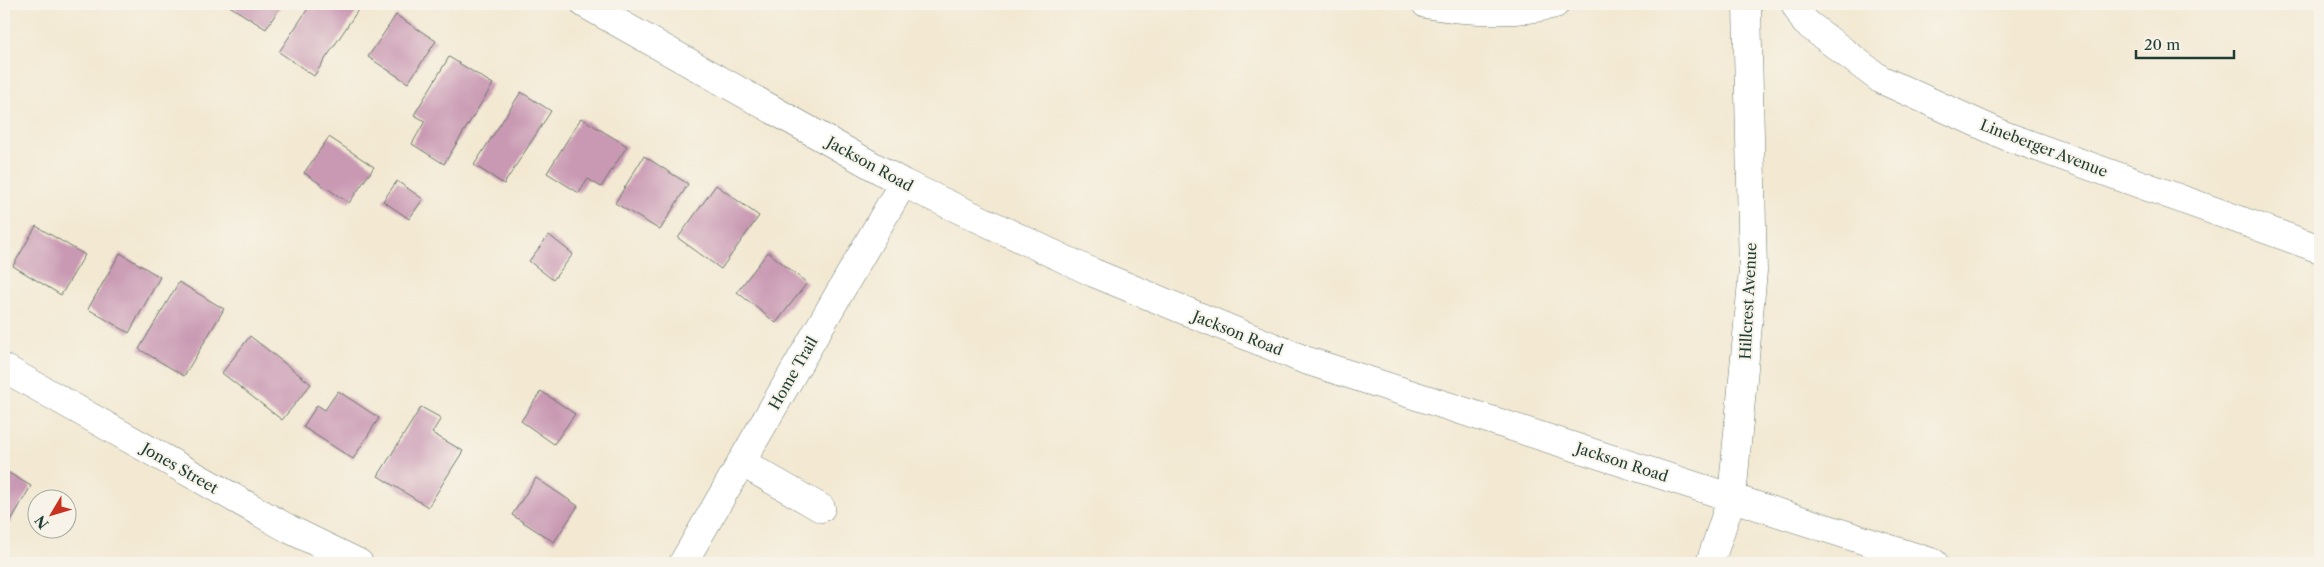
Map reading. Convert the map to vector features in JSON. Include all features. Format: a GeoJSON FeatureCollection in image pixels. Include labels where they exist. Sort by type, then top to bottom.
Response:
{"type":"FeatureCollection","features":[{"type":"Feature","properties":{"kind":"street"},"geometry":{"type":"LineString","coordinates":[[1426,4],[1457,10],[1540,8],[1554,4]]}},
{"type":"Feature","properties":{"kind":"street","name":"Hillcrest Avenue"},"geometry":{"type":"LineString","coordinates":[[1710,563],[1732,498],[1753,271],[1747,4]]}},
{"type":"Feature","properties":{"kind":"street","name":"Lineberger Avenue"},"geometry":{"type":"LineString","coordinates":[[1795,4],[1805,22],[1880,79],[2006,136],[2320,249]]}},
{"type":"Feature","properties":{"kind":"street","name":"Jackson Road"},"geometry":{"type":"LineString","coordinates":[[596,7],[903,183],[1094,273],[1305,360],[1934,563]]}},
{"type":"Feature","properties":{"kind":"street","name":"Home Trail"},"geometry":{"type":"LineString","coordinates":[[683,563],[903,183]]}},
{"type":"Feature","properties":{"kind":"street","name":"Jones Street"},"geometry":{"type":"LineString","coordinates":[[4,368],[289,530],[359,563]]}},
{"type":"Feature","properties":{"kind":"street"},"geometry":{"type":"LineString","coordinates":[[741,462],[821,508]]}},
{"type":"Feature","properties":{"kind":"building"},"geometry":{"type":"Polygon","coordinates":[[[226,4],[282,4],[266,29],[226,4]]]}},
{"type":"Feature","properties":{"kind":"building"},"geometry":{"type":"Polygon","coordinates":[[[311,4],[362,4],[314,76],[279,52],[311,4]]]}},
{"type":"Feature","properties":{"kind":"building"},"geometry":{"type":"Polygon","coordinates":[[[396,15],[436,41],[408,83],[368,57],[396,15]]]}},
{"type":"Feature","properties":{"kind":"building"},"geometry":{"type":"Polygon","coordinates":[[[449,57],[493,84],[444,164],[412,144],[425,121],[414,115],[449,57]]]}},
{"type":"Feature","properties":{"kind":"building"},"geometry":{"type":"Polygon","coordinates":[[[521,92],[551,111],[504,184],[474,165],[521,92]]]}},
{"type":"Feature","properties":{"kind":"building"},"geometry":{"type":"Polygon","coordinates":[[[581,118],[627,146],[601,187],[588,179],[579,193],[547,173],[581,118]]]}},
{"type":"Feature","properties":{"kind":"building"},"geometry":{"type":"Polygon","coordinates":[[[329,137],[374,167],[349,203],[304,173],[329,137]]]}},
{"type":"Feature","properties":{"kind":"building"},"geometry":{"type":"Polygon","coordinates":[[[644,156],[688,184],[660,230],[615,203],[644,156]]]}},
{"type":"Feature","properties":{"kind":"building"},"geometry":{"type":"Polygon","coordinates":[[[397,181],[423,199],[409,219],[383,201],[397,181]]]}},
{"type":"Feature","properties":{"kind":"building"},"geometry":{"type":"Polygon","coordinates":[[[716,185],[759,216],[721,269],[678,238],[716,185]]]}},
{"type":"Feature","properties":{"kind":"building"},"geometry":{"type":"Polygon","coordinates":[[[36,226],[85,255],[61,295],[13,266],[36,226]]]}},
{"type":"Feature","properties":{"kind":"building"},"geometry":{"type":"Polygon","coordinates":[[[549,235],[573,254],[553,280],[529,261],[549,235]]]}},
{"type":"Feature","properties":{"kind":"building"},"geometry":{"type":"Polygon","coordinates":[[[768,252],[807,283],[776,323],[737,292],[768,252]]]}},
{"type":"Feature","properties":{"kind":"building"},"geometry":{"type":"Polygon","coordinates":[[[120,253],[160,277],[129,333],[88,309],[120,253]]]}},
{"type":"Feature","properties":{"kind":"building"},"geometry":{"type":"Polygon","coordinates":[[[179,282],[224,309],[184,376],[139,349],[179,282]]]}},
{"type":"Feature","properties":{"kind":"building"},"geometry":{"type":"Polygon","coordinates":[[[250,336],[311,384],[282,420],[222,373],[250,336]]]}},
{"type":"Feature","properties":{"kind":"building"},"geometry":{"type":"Polygon","coordinates":[[[338,391],[379,418],[353,459],[303,427],[317,405],[325,410],[338,391]]]}},
{"type":"Feature","properties":{"kind":"building"},"geometry":{"type":"Polygon","coordinates":[[[541,391],[575,414],[554,444],[521,421],[541,391]]]}},
{"type":"Feature","properties":{"kind":"building"},"geometry":{"type":"Polygon","coordinates":[[[421,407],[441,418],[432,433],[463,451],[428,507],[378,476],[421,407]]]}},
{"type":"Feature","properties":{"kind":"building"},"geometry":{"type":"Polygon","coordinates":[[[4,470],[31,486],[9,524],[4,521],[4,470]]]}},
{"type":"Feature","properties":{"kind":"building"},"geometry":{"type":"Polygon","coordinates":[[[536,478],[578,506],[554,542],[512,515],[536,478]]]}}]}
